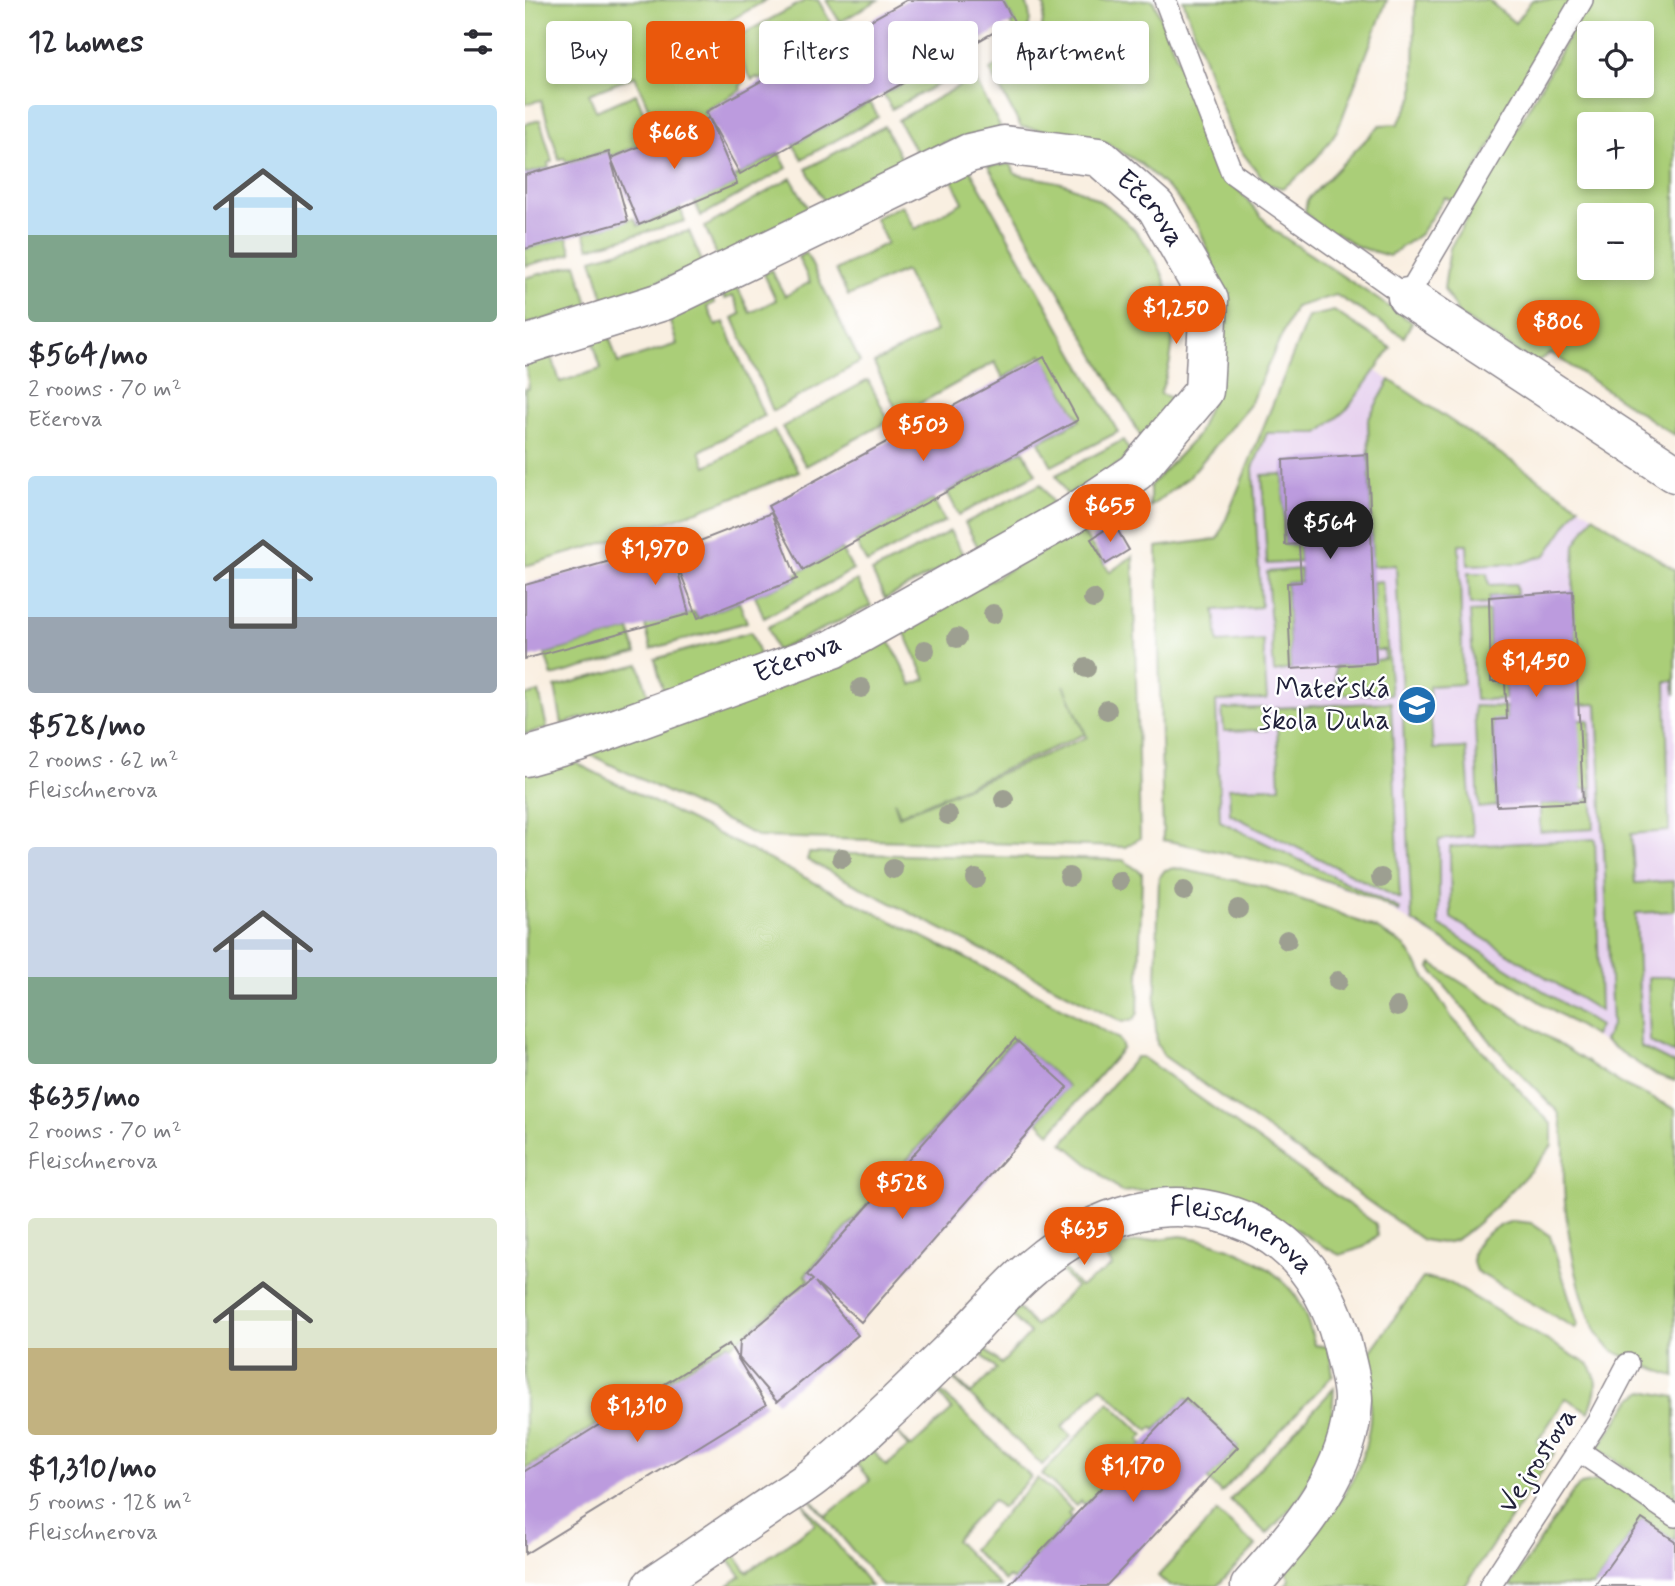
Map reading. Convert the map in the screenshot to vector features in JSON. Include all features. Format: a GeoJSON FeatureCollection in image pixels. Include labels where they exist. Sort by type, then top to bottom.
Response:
{"type":"FeatureCollection","features":[{"type":"Feature","properties":{"kind":"street","name":"Ečerova"},"geometry":{"type":"LineString","coordinates":[[525,345],[664,301],[969,153],[1004,145],[1098,157],[1156,207],[1209,300],[1203,391],[1136,472],[1081,509],[833,649],[577,742],[525,757]]}},
{"type":"Feature","properties":{"kind":"street"},"geometry":{"type":"LineString","coordinates":[[1407,297],[1675,473]]}},
{"type":"Feature","properties":{"kind":"street","name":"Fleischnerova"},"geometry":{"type":"LineString","coordinates":[[652,1586],[816,1475],[931,1369],[1033,1266],[1078,1235],[1125,1212],[1173,1205],[1220,1210],[1261,1228],[1300,1257],[1321,1286],[1338,1328],[1348,1366],[1353,1400],[1340,1462],[1318,1504],[1250,1586]]}},
{"type":"Feature","properties":{"kind":"lane"},"geometry":{"type":"LineString","coordinates":[[1165,0],[1231,173],[1407,297],[1582,0]]}},
{"type":"Feature","properties":{"kind":"lane","name":"Vejrostova"},"geometry":{"type":"LineString","coordinates":[[1490,1586],[1579,1451],[1628,1364]]}},
{"type":"Feature","properties":{"kind":"lane"},"geometry":{"type":"LineString","coordinates":[[1579,1451],[1675,1516]]}},
{"type":"Feature","properties":{"kind":"shaded area","name":"Mateřská škola Duha"},"geometry":{"type":"Polygon","coordinates":[[[1305,324],[1675,570],[1675,1081],[1654,1074],[1375,900],[1264,860],[1163,840],[1157,547],[1218,539],[1305,324]]]}},
{"type":"Feature","properties":{"kind":"green space"},"geometry":{"type":"Polygon","coordinates":[[[525,0],[766,0],[729,21],[646,21],[646,84],[742,84],[741,90],[704,111],[707,117],[666,134],[665,130],[659,133],[635,76],[632,77],[632,21],[546,21],[546,84],[615,84],[589,94],[596,111],[636,94],[653,134],[649,137],[650,140],[610,157],[608,151],[566,162],[564,158],[559,159],[541,100],[525,104],[525,0]]]}},
{"type":"Feature","properties":{"kind":"green space"},"geometry":{"type":"Polygon","coordinates":[[[806,0],[818,0],[830,21],[767,21],[806,0]]]}},
{"type":"Feature","properties":{"kind":"green space"},"geometry":{"type":"Polygon","coordinates":[[[826,0],[878,0],[842,21],[826,0]]]}},
{"type":"Feature","properties":{"kind":"green space"},"geometry":{"type":"Polygon","coordinates":[[[1002,0],[1025,0],[1030,21],[1014,21],[1002,0]]]}},
{"type":"Feature","properties":{"kind":"green space"},"geometry":{"type":"Polygon","coordinates":[[[1040,0],[1153,0],[1226,175],[1272,229],[1412,322],[1404,337],[1336,295],[1295,307],[1249,406],[1189,477],[1150,507],[1150,486],[1197,436],[1218,383],[1224,294],[1199,227],[1175,195],[1140,163],[1108,144],[1079,135],[1021,127],[998,84],[1149,84],[1149,21],[1043,21],[1045,8],[1040,0]]]}},
{"type":"Feature","properties":{"kind":"green space"},"geometry":{"type":"Polygon","coordinates":[[[1183,0],[1387,0],[1338,129],[1313,162],[1282,188],[1267,184],[1234,142],[1183,0]]]}},
{"type":"Feature","properties":{"kind":"green space"},"geometry":{"type":"Polygon","coordinates":[[[1415,0],[1488,0],[1515,23],[1532,0],[1573,0],[1457,204],[1445,197],[1420,234],[1389,256],[1358,247],[1335,232],[1331,239],[1305,212],[1307,200],[1380,125],[1398,124],[1414,96],[1415,0]]]}},
{"type":"Feature","properties":{"kind":"green space"},"geometry":{"type":"Polygon","coordinates":[[[1589,0],[1675,0],[1675,436],[1551,353],[1534,363],[1459,315],[1444,289],[1450,248],[1577,21],[1577,98],[1654,98],[1654,21],[1577,21],[1589,0]]]}},
{"type":"Feature","properties":{"kind":"green space"},"geometry":{"type":"Polygon","coordinates":[[[759,25],[759,80],[757,77],[752,80],[745,68],[745,33],[759,25]]]}},
{"type":"Feature","properties":{"kind":"green space"},"geometry":{"type":"Polygon","coordinates":[[[901,84],[939,84],[892,109],[883,94],[901,84]]]}},
{"type":"Feature","properties":{"kind":"green space"},"geometry":{"type":"Polygon","coordinates":[[[963,84],[977,84],[1001,128],[943,143],[918,155],[898,120],[963,84]]]}},
{"type":"Feature","properties":{"kind":"green space"},"geometry":{"type":"Polygon","coordinates":[[[870,102],[878,117],[802,159],[793,144],[870,102]]]}},
{"type":"Feature","properties":{"kind":"green space"},"geometry":{"type":"Polygon","coordinates":[[[540,120],[552,161],[548,163],[549,168],[525,174],[525,124],[540,120]]]}},
{"type":"Feature","properties":{"kind":"green space"},"geometry":{"type":"Polygon","coordinates":[[[884,126],[903,162],[826,205],[806,169],[884,126]]]}},
{"type":"Feature","properties":{"kind":"green space"},"geometry":{"type":"Polygon","coordinates":[[[779,153],[787,168],[701,216],[694,201],[736,184],[734,177],[779,153]]]}},
{"type":"Feature","properties":{"kind":"green space"},"geometry":{"type":"Polygon","coordinates":[[[1011,164],[1015,174],[1062,183],[1099,200],[1125,220],[1145,243],[1161,270],[1170,298],[1173,329],[1170,361],[1160,394],[1172,398],[1165,419],[1145,444],[988,166],[1011,164]]]}},
{"type":"Feature","properties":{"kind":"green space"},"geometry":{"type":"Polygon","coordinates":[[[970,169],[1118,432],[1052,466],[1039,442],[1080,420],[1042,355],[1003,378],[995,362],[899,415],[874,363],[936,331],[905,271],[848,296],[836,270],[887,243],[875,218],[902,205],[915,229],[963,202],[951,178],[970,169]]]}},
{"type":"Feature","properties":{"kind":"green space"},"geometry":{"type":"Polygon","coordinates":[[[791,178],[811,213],[718,258],[705,227],[791,178]]]}},
{"type":"Feature","properties":{"kind":"green space"},"geometry":{"type":"Polygon","coordinates":[[[680,207],[685,221],[589,248],[584,233],[634,218],[638,226],[680,207]]]}},
{"type":"Feature","properties":{"kind":"green space"},"geometry":{"type":"Polygon","coordinates":[[[689,231],[703,264],[605,302],[592,259],[689,231]]]}},
{"type":"Feature","properties":{"kind":"green space"},"geometry":{"type":"Polygon","coordinates":[[[567,237],[572,253],[525,266],[525,249],[567,237]]]}},
{"type":"Feature","properties":{"kind":"green space"},"geometry":{"type":"Polygon","coordinates":[[[806,253],[860,362],[773,411],[733,318],[741,314],[733,296],[725,299],[721,294],[737,286],[750,313],[776,300],[764,274],[771,270],[785,296],[810,282],[798,257],[806,253]]]}},
{"type":"Feature","properties":{"kind":"green space"},"geometry":{"type":"Polygon","coordinates":[[[576,264],[589,307],[525,325],[525,278],[576,264]]]}},
{"type":"Feature","properties":{"kind":"green space"},"geometry":{"type":"Polygon","coordinates":[[[712,298],[714,303],[707,307],[716,326],[724,322],[764,416],[700,451],[706,466],[774,431],[799,471],[663,523],[525,566],[525,389],[529,388],[525,360],[551,353],[560,382],[601,369],[593,342],[609,336],[618,363],[677,344],[668,316],[712,298]]]}},
{"type":"Feature","properties":{"kind":"green space"},"geometry":{"type":"Polygon","coordinates":[[[1334,311],[1391,348],[1348,408],[1319,433],[1267,433],[1253,468],[1261,607],[1215,610],[1218,643],[1263,640],[1267,699],[1216,701],[1220,821],[1400,909],[1399,912],[1343,887],[1284,867],[1163,840],[1157,547],[1218,539],[1308,317],[1334,311]]]}},
{"type":"Feature","properties":{"kind":"green space"},"geometry":{"type":"Polygon","coordinates":[[[868,380],[889,421],[806,466],[782,427],[868,380]]]}},
{"type":"Feature","properties":{"kind":"green space"},"geometry":{"type":"Polygon","coordinates":[[[1390,380],[1579,506],[1546,555],[1522,563],[1468,565],[1467,544],[1459,544],[1463,684],[1429,686],[1433,749],[1466,748],[1473,836],[1439,840],[1439,925],[1599,1026],[1594,1036],[1412,921],[1396,565],[1372,566],[1368,419],[1390,380]]]}},
{"type":"Feature","properties":{"kind":"green space"},"geometry":{"type":"Polygon","coordinates":[[[1123,440],[1132,455],[1068,497],[1056,475],[1123,440]]]}},
{"type":"Feature","properties":{"kind":"green space"},"geometry":{"type":"Polygon","coordinates":[[[1023,450],[1036,474],[959,515],[947,492],[1023,450]]]}},
{"type":"Feature","properties":{"kind":"green space"},"geometry":{"type":"Polygon","coordinates":[[[1283,474],[1285,545],[1299,544],[1300,562],[1267,564],[1262,475],[1283,474]]]}},
{"type":"Feature","properties":{"kind":"green space"},"geometry":{"type":"Polygon","coordinates":[[[1041,484],[1054,505],[979,549],[965,523],[1041,484]]]}},
{"type":"Feature","properties":{"kind":"green space"},"geometry":{"type":"Polygon","coordinates":[[[933,499],[945,521],[867,563],[855,541],[933,499]]]}},
{"type":"Feature","properties":{"kind":"green space"},"geometry":{"type":"Polygon","coordinates":[[[1593,516],[1675,570],[1675,695],[1674,681],[1666,681],[1669,831],[1631,834],[1635,883],[1673,881],[1674,911],[1636,913],[1641,1047],[1675,1064],[1675,1081],[1654,1074],[1604,1041],[1612,1024],[1597,704],[1577,705],[1573,591],[1575,545],[1593,516]]]}},
{"type":"Feature","properties":{"kind":"green space"},"geometry":{"type":"Polygon","coordinates":[[[1081,530],[1110,572],[1133,556],[1140,838],[1125,847],[759,837],[587,753],[887,636],[912,685],[926,679],[903,629],[1081,530]],[[1064,685],[1085,734],[900,815],[894,801],[899,816],[1087,737],[1064,685]]]}},
{"type":"Feature","properties":{"kind":"green space"},"geometry":{"type":"Polygon","coordinates":[[[950,531],[964,556],[885,599],[872,572],[950,531]]]}},
{"type":"Feature","properties":{"kind":"green space"},"geometry":{"type":"Polygon","coordinates":[[[841,549],[853,570],[764,618],[755,595],[797,579],[795,574],[841,549]]]}},
{"type":"Feature","properties":{"kind":"green space"},"geometry":{"type":"Polygon","coordinates":[[[1300,569],[1301,582],[1287,583],[1291,669],[1274,672],[1267,572],[1300,569]]]}},
{"type":"Feature","properties":{"kind":"green space"},"geometry":{"type":"Polygon","coordinates":[[[1468,573],[1487,573],[1489,585],[1516,584],[1517,594],[1489,597],[1489,604],[1470,605],[1468,573]]]}},
{"type":"Feature","properties":{"kind":"green space"},"geometry":{"type":"Polygon","coordinates":[[[857,580],[871,606],[776,651],[768,627],[857,580]]]}},
{"type":"Feature","properties":{"kind":"green space"},"geometry":{"type":"Polygon","coordinates":[[[1382,581],[1391,694],[1336,694],[1335,666],[1385,659],[1384,650],[1375,650],[1373,582],[1382,581]]]}},
{"type":"Feature","properties":{"kind":"green space"},"geometry":{"type":"Polygon","coordinates":[[[739,602],[747,622],[651,649],[645,625],[694,612],[697,618],[739,602]]]}},
{"type":"Feature","properties":{"kind":"green space"},"geometry":{"type":"Polygon","coordinates":[[[1489,611],[1491,681],[1505,682],[1505,699],[1475,700],[1470,612],[1489,611]]]}},
{"type":"Feature","properties":{"kind":"green space"},"geometry":{"type":"Polygon","coordinates":[[[630,630],[636,653],[552,676],[545,654],[630,630]]]}},
{"type":"Feature","properties":{"kind":"green space"},"geometry":{"type":"Polygon","coordinates":[[[751,632],[760,657],[664,694],[655,659],[751,632]]]}},
{"type":"Feature","properties":{"kind":"green space"},"geometry":{"type":"Polygon","coordinates":[[[639,664],[649,698],[562,724],[555,687],[639,664]]]}},
{"type":"Feature","properties":{"kind":"green space"},"geometry":{"type":"Polygon","coordinates":[[[539,692],[547,728],[525,734],[525,696],[539,692]]]}},
{"type":"Feature","properties":{"kind":"green space"},"geometry":{"type":"Polygon","coordinates":[[[1391,702],[1400,899],[1230,814],[1229,788],[1280,787],[1276,708],[1391,702]]]}},
{"type":"Feature","properties":{"kind":"green space"},"geometry":{"type":"Polygon","coordinates":[[[1474,706],[1506,707],[1507,719],[1493,721],[1497,806],[1479,808],[1474,706]]]}},
{"type":"Feature","properties":{"kind":"green space"},"geometry":{"type":"Polygon","coordinates":[[[1266,708],[1267,730],[1224,731],[1222,709],[1266,708]]]}},
{"type":"Feature","properties":{"kind":"green space"},"geometry":{"type":"Polygon","coordinates":[[[1577,720],[1589,720],[1594,829],[1540,832],[1540,804],[1582,802],[1590,798],[1590,788],[1582,789],[1577,720]]]}},
{"type":"Feature","properties":{"kind":"green space"},"geometry":{"type":"Polygon","coordinates":[[[566,758],[1035,993],[1119,1039],[1123,1048],[1050,1133],[1038,1121],[1068,1086],[1014,1039],[805,1275],[810,1280],[731,1346],[728,1343],[525,1469],[525,770],[566,758]]]}},
{"type":"Feature","properties":{"kind":"green space"},"geometry":{"type":"Polygon","coordinates":[[[1595,839],[1600,1011],[1451,918],[1450,847],[1595,839]]]}},
{"type":"Feature","properties":{"kind":"green space"},"geometry":{"type":"Polygon","coordinates":[[[809,853],[1123,860],[1142,873],[1138,1013],[1134,1019],[1123,1022],[807,860],[809,853]]]}},
{"type":"Feature","properties":{"kind":"green space"},"geometry":{"type":"Polygon","coordinates":[[[1175,868],[1262,886],[1377,929],[1405,946],[1452,1018],[1552,1125],[1552,1145],[1506,1196],[1464,1234],[1447,1242],[1423,1240],[1164,1056],[1157,1044],[1155,1017],[1159,878],[1165,870],[1175,868]]]}},
{"type":"Feature","properties":{"kind":"green space"},"geometry":{"type":"Polygon","coordinates":[[[1432,964],[1622,1084],[1675,1109],[1675,1377],[1618,1353],[1600,1337],[1583,1297],[1571,1248],[1565,1203],[1564,1140],[1558,1112],[1497,1049],[1430,968],[1432,964]]]}},
{"type":"Feature","properties":{"kind":"green space"},"geometry":{"type":"Polygon","coordinates":[[[1648,977],[1675,977],[1675,1054],[1650,1042],[1648,977]]]}},
{"type":"Feature","properties":{"kind":"green space"},"geometry":{"type":"Polygon","coordinates":[[[1136,1057],[1142,1057],[1376,1224],[1378,1235],[1364,1247],[1340,1255],[1275,1217],[1229,1198],[1178,1190],[1122,1192],[1063,1143],[1136,1057]]]}},
{"type":"Feature","properties":{"kind":"green space"},"geometry":{"type":"Polygon","coordinates":[[[1513,1221],[1531,1223],[1550,1236],[1578,1325],[1575,1328],[1476,1271],[1473,1253],[1481,1238],[1513,1221]]]}},
{"type":"Feature","properties":{"kind":"green space"},"geometry":{"type":"Polygon","coordinates":[[[1181,1236],[1227,1247],[1268,1269],[1296,1296],[1315,1345],[1329,1347],[1333,1375],[1221,1493],[1207,1479],[1238,1447],[1187,1398],[1155,1430],[1152,1427],[1149,1431],[1101,1387],[1062,1427],[1071,1436],[1042,1465],[950,1376],[951,1374],[971,1394],[996,1369],[976,1349],[981,1346],[1001,1364],[1030,1334],[1011,1315],[1018,1308],[1035,1326],[1076,1287],[1059,1269],[1061,1266],[1080,1287],[1112,1266],[1098,1244],[1102,1241],[1113,1249],[1136,1242],[1181,1236]]]}},
{"type":"Feature","properties":{"kind":"green space"},"geometry":{"type":"Polygon","coordinates":[[[1423,1278],[1448,1282],[1589,1365],[1596,1382],[1589,1412],[1566,1398],[1537,1442],[1554,1453],[1465,1586],[1285,1586],[1290,1580],[1285,1569],[1328,1518],[1360,1461],[1370,1418],[1365,1359],[1423,1278]]]}},
{"type":"Feature","properties":{"kind":"green space"},"geometry":{"type":"Polygon","coordinates":[[[936,1387],[1031,1477],[1002,1508],[993,1500],[955,1540],[1000,1586],[882,1586],[808,1496],[826,1516],[870,1480],[853,1460],[869,1446],[886,1466],[908,1447],[893,1427],[911,1447],[952,1410],[936,1387]]]}},
{"type":"Feature","properties":{"kind":"green space"},"geometry":{"type":"Polygon","coordinates":[[[1334,1388],[1329,1446],[1299,1499],[1267,1534],[1230,1500],[1334,1388]]]}},
{"type":"Feature","properties":{"kind":"green space"},"geometry":{"type":"Polygon","coordinates":[[[1644,1391],[1675,1397],[1675,1501],[1598,1448],[1632,1399],[1644,1391]]]}},
{"type":"Feature","properties":{"kind":"green space"},"geometry":{"type":"Polygon","coordinates":[[[1109,1402],[1144,1435],[1139,1440],[1143,1444],[1085,1505],[1081,1501],[1076,1506],[1042,1474],[1109,1402]]]}},
{"type":"Feature","properties":{"kind":"green space"},"geometry":{"type":"Polygon","coordinates":[[[1038,1478],[1072,1510],[1068,1514],[1072,1518],[1014,1580],[1009,1577],[1005,1581],[972,1549],[1038,1478]]]}},
{"type":"Feature","properties":{"kind":"green space"},"geometry":{"type":"Polygon","coordinates":[[[1606,1479],[1675,1523],[1675,1541],[1642,1519],[1594,1586],[1510,1586],[1572,1493],[1581,1484],[1606,1479]]]}},
{"type":"Feature","properties":{"kind":"green space"},"geometry":{"type":"Polygon","coordinates":[[[802,1501],[871,1586],[727,1586],[741,1576],[725,1554],[732,1550],[747,1572],[815,1524],[802,1501]]]}},
{"type":"Feature","properties":{"kind":"green space"},"geometry":{"type":"Polygon","coordinates":[[[1217,1512],[1256,1546],[1217,1586],[1169,1586],[1158,1576],[1217,1512]]]}},
{"type":"Feature","properties":{"kind":"building"},"geometry":{"type":"Polygon","coordinates":[[[907,0],[1002,0],[1014,21],[992,21],[992,33],[978,41],[978,21],[888,21],[888,84],[901,84],[740,174],[706,112],[759,82],[874,84],[874,21],[869,21],[907,0]]]}},
{"type":"Feature","properties":{"kind":"building"},"geometry":{"type":"Polygon","coordinates":[[[709,118],[737,184],[639,225],[611,158],[709,118]]]}},
{"type":"Feature","properties":{"kind":"building"},"geometry":{"type":"Polygon","coordinates":[[[609,152],[628,221],[525,249],[525,175],[609,152]]]}},
{"type":"Feature","properties":{"kind":"building"},"geometry":{"type":"Polygon","coordinates":[[[1044,357],[1078,420],[803,570],[768,506],[1044,357]]]}},
{"type":"Feature","properties":{"kind":"building","name":"Mateřská škola Duha"},"geometry":{"type":"Polygon","coordinates":[[[1368,454],[1376,663],[1291,669],[1287,583],[1301,582],[1299,544],[1285,545],[1283,460],[1368,454]]]}},
{"type":"Feature","properties":{"kind":"building"},"geometry":{"type":"Polygon","coordinates":[[[771,513],[797,579],[698,618],[674,556],[689,614],[525,659],[525,585],[670,544],[672,552],[771,513]]]}},
{"type":"Feature","properties":{"kind":"building"},"geometry":{"type":"Polygon","coordinates":[[[1114,524],[1129,550],[1106,564],[1091,539],[1114,524]]]}},
{"type":"Feature","properties":{"kind":"building"},"geometry":{"type":"Polygon","coordinates":[[[1573,591],[1583,802],[1497,806],[1493,720],[1507,719],[1505,682],[1491,682],[1489,597],[1573,591]]]}},
{"type":"Feature","properties":{"kind":"building"},"geometry":{"type":"Polygon","coordinates":[[[1015,1039],[1068,1087],[861,1322],[815,1282],[858,1335],[777,1402],[739,1358],[740,1341],[813,1280],[807,1275],[1015,1039]]]}},
{"type":"Feature","properties":{"kind":"building"},"geometry":{"type":"Polygon","coordinates":[[[729,1344],[766,1405],[525,1554],[525,1471],[729,1344]]]}},
{"type":"Feature","properties":{"kind":"building"},"geometry":{"type":"Polygon","coordinates":[[[1186,1398],[1238,1447],[1106,1586],[1008,1586],[1186,1398]]]}},
{"type":"Feature","properties":{"kind":"building"},"geometry":{"type":"Polygon","coordinates":[[[1642,1519],[1675,1541],[1675,1586],[1594,1586],[1642,1519]]]}},
{"type":"Feature","properties":{"kind":"place","name":"Mateřská škola Duha"},"geometry":{"type":"Point","coordinates":[1417,705]}}]}
